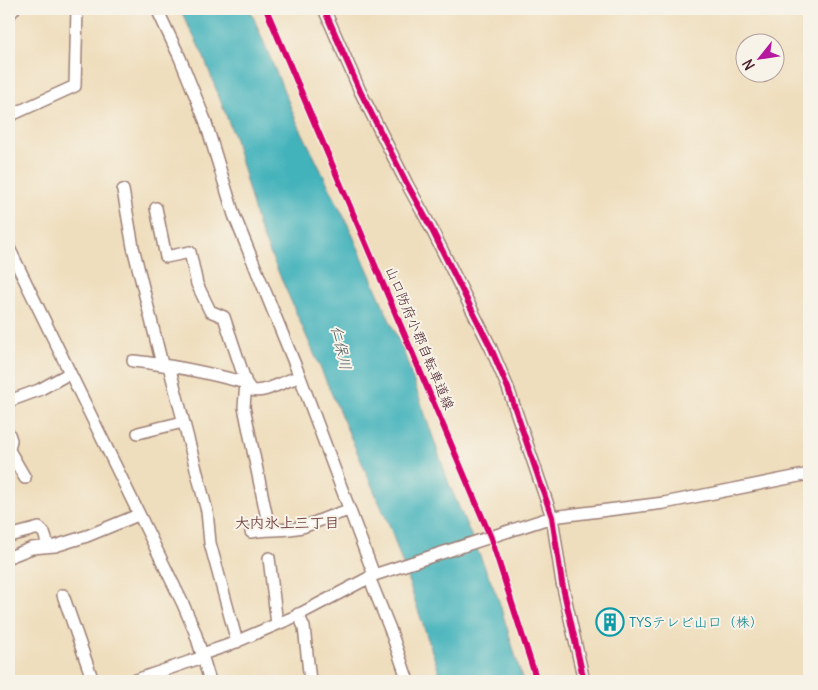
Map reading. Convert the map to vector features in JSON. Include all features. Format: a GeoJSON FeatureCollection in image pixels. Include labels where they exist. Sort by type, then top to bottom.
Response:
{"type":"FeatureCollection","features":[{"type":"Feature","properties":{"kind":"street"},"geometry":{"type":"LineString","coordinates":[[9,15],[14,9]]}},
{"type":"Feature","properties":{"kind":"street"},"geometry":{"type":"LineString","coordinates":[[9,116],[75,86],[77,9]]}},
{"type":"Feature","properties":{"kind":"street"},"geometry":{"type":"LineString","coordinates":[[157,9],[180,58],[205,120],[234,215],[300,377],[350,510],[374,575],[408,681]]}},
{"type":"Feature","properties":{"kind":"street"},"geometry":{"type":"LineString","coordinates":[[324,9],[360,91],[490,346],[508,388],[552,516],[562,583],[584,681]]}},
{"type":"Feature","properties":{"kind":"street"},"geometry":{"type":"LineString","coordinates":[[122,190],[133,247],[207,511],[210,543],[237,642]]}},
{"type":"Feature","properties":{"kind":"street"},"geometry":{"type":"LineString","coordinates":[[156,208],[166,257],[190,252],[197,284],[210,312],[224,317],[246,383],[251,390],[259,392],[285,380],[300,377]]}},
{"type":"Feature","properties":{"kind":"street"},"geometry":{"type":"LineString","coordinates":[[9,248],[183,604],[210,681]]}},
{"type":"Feature","properties":{"kind":"street"},"geometry":{"type":"LineString","coordinates":[[134,361],[165,365],[246,383]]}},
{"type":"Feature","properties":{"kind":"street"},"geometry":{"type":"LineString","coordinates":[[9,401],[39,390],[70,373]]}},
{"type":"Feature","properties":{"kind":"street"},"geometry":{"type":"LineString","coordinates":[[246,383],[244,407],[269,528]]}},
{"type":"Feature","properties":{"kind":"street"},"geometry":{"type":"LineString","coordinates":[[138,433],[183,422]]}},
{"type":"Feature","properties":{"kind":"street"},"geometry":{"type":"LineString","coordinates":[[9,434],[11,440],[9,450],[25,478]]}},
{"type":"Feature","properties":{"kind":"street"},"geometry":{"type":"LineString","coordinates":[[133,681],[237,642],[298,614],[374,575],[552,516],[664,503],[809,474]]}},
{"type":"Feature","properties":{"kind":"street"},"geometry":{"type":"LineString","coordinates":[[251,532],[269,528],[301,527],[323,517],[350,510]]}},
{"type":"Feature","properties":{"kind":"street"},"geometry":{"type":"LineString","coordinates":[[9,557],[32,548],[88,536],[138,515]]}},
{"type":"Feature","properties":{"kind":"street"},"geometry":{"type":"LineString","coordinates":[[9,536],[39,528],[44,533],[48,545]]}},
{"type":"Feature","properties":{"kind":"street"},"geometry":{"type":"LineString","coordinates":[[269,558],[277,624]]}},
{"type":"Feature","properties":{"kind":"street"},"geometry":{"type":"LineString","coordinates":[[63,595],[93,681]]}},
{"type":"Feature","properties":{"kind":"street"},"geometry":{"type":"LineString","coordinates":[[298,614],[304,626],[310,681]]}},
{"type":"Feature","properties":{"kind":"water","name":"仁保川"},"geometry":{"type":"Polygon","coordinates":[[[180,9],[250,9],[296,120],[350,229],[404,353],[449,484],[498,598],[523,681],[442,681],[390,527],[259,228],[234,136],[203,55],[180,9]]]}},
{"type":"Feature","properties":{"kind":"cycle path","name":"山口防府小郡自転車道線"},"geometry":{"type":"LineString","coordinates":[[266,9],[491,538],[537,681]]}},
{"type":"Feature","properties":{"kind":"cycle path"},"geometry":{"type":"LineString","coordinates":[[324,9],[360,91],[490,346],[508,388],[552,517],[562,583],[584,681]]}},
{"type":"Feature","properties":{"kind":"place","name":"TYSテレビ山口（株）"},"geometry":{"type":"Point","coordinates":[610,622]}},
{"type":"Feature","properties":{"kind":"district","name":"大内氷上三丁目"},"geometry":{"type":"Point","coordinates":[287,523]}}]}
